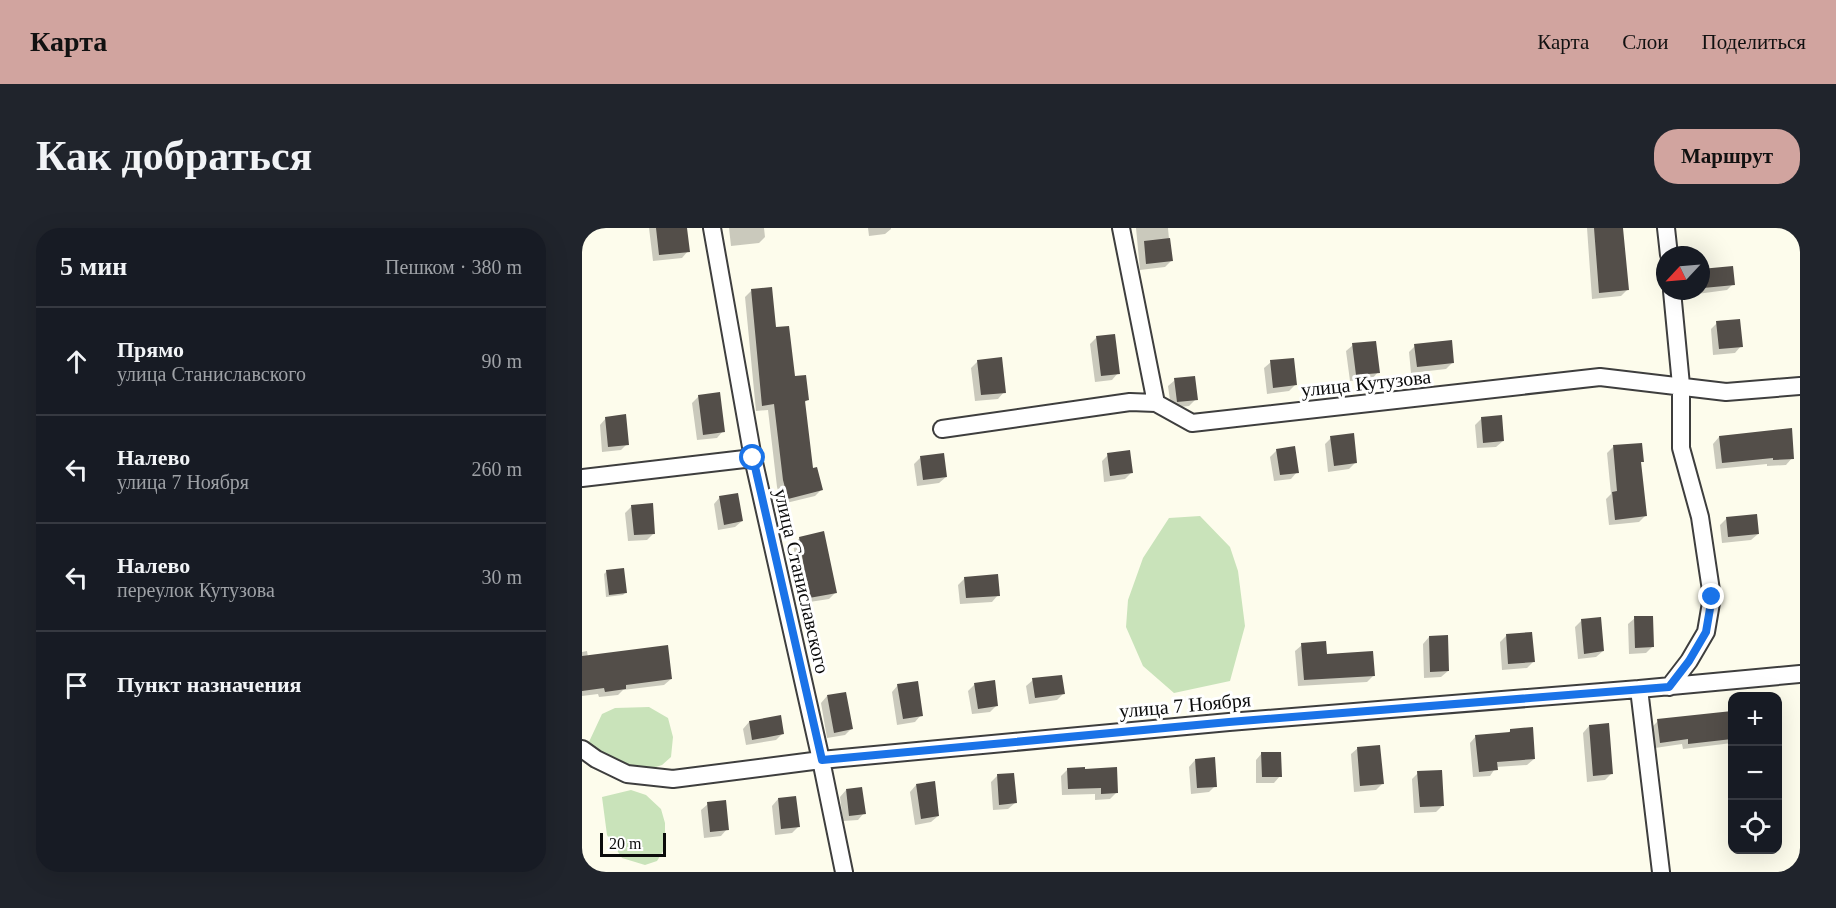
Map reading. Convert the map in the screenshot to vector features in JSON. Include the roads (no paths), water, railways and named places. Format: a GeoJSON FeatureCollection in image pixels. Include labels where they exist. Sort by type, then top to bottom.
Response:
{"type":"FeatureCollection","features":[{"type":"Feature","properties":{"kind":"street","name":"улица Станиславского"},"geometry":{"type":"LineString","coordinates":[[712,228],[753,458],[822,760],[844,872]]}},
{"type":"Feature","properties":{"kind":"street"},"geometry":{"type":"LineString","coordinates":[[1121,228],[1156,404]]}},
{"type":"Feature","properties":{"kind":"street"},"geometry":{"type":"LineString","coordinates":[[1666,228],[1668,246]]}},
{"type":"Feature","properties":{"kind":"street"},"geometry":{"type":"LineString","coordinates":[[1669,687],[1689,661],[1706,632],[1712,597],[1700,517],[1681,448],[1681,386],[1673,300]]}},
{"type":"Feature","properties":{"kind":"street","name":"улица Кутузова"},"geometry":{"type":"LineString","coordinates":[[942,429],[1130,402],[1156,404],[1192,423],[1600,377],[1726,392],[1800,386]]}},
{"type":"Feature","properties":{"kind":"street"},"geometry":{"type":"LineString","coordinates":[[582,478],[753,458]]}},
{"type":"Feature","properties":{"kind":"street","name":"улица 7 Ноября"},"geometry":{"type":"LineString","coordinates":[[582,749],[596,759],[627,774],[672,779],[822,760],[1229,722],[1669,687],[1800,674]]}},
{"type":"Feature","properties":{"kind":"street"},"geometry":{"type":"LineString","coordinates":[[1639,689],[1660,872]]}}]}
